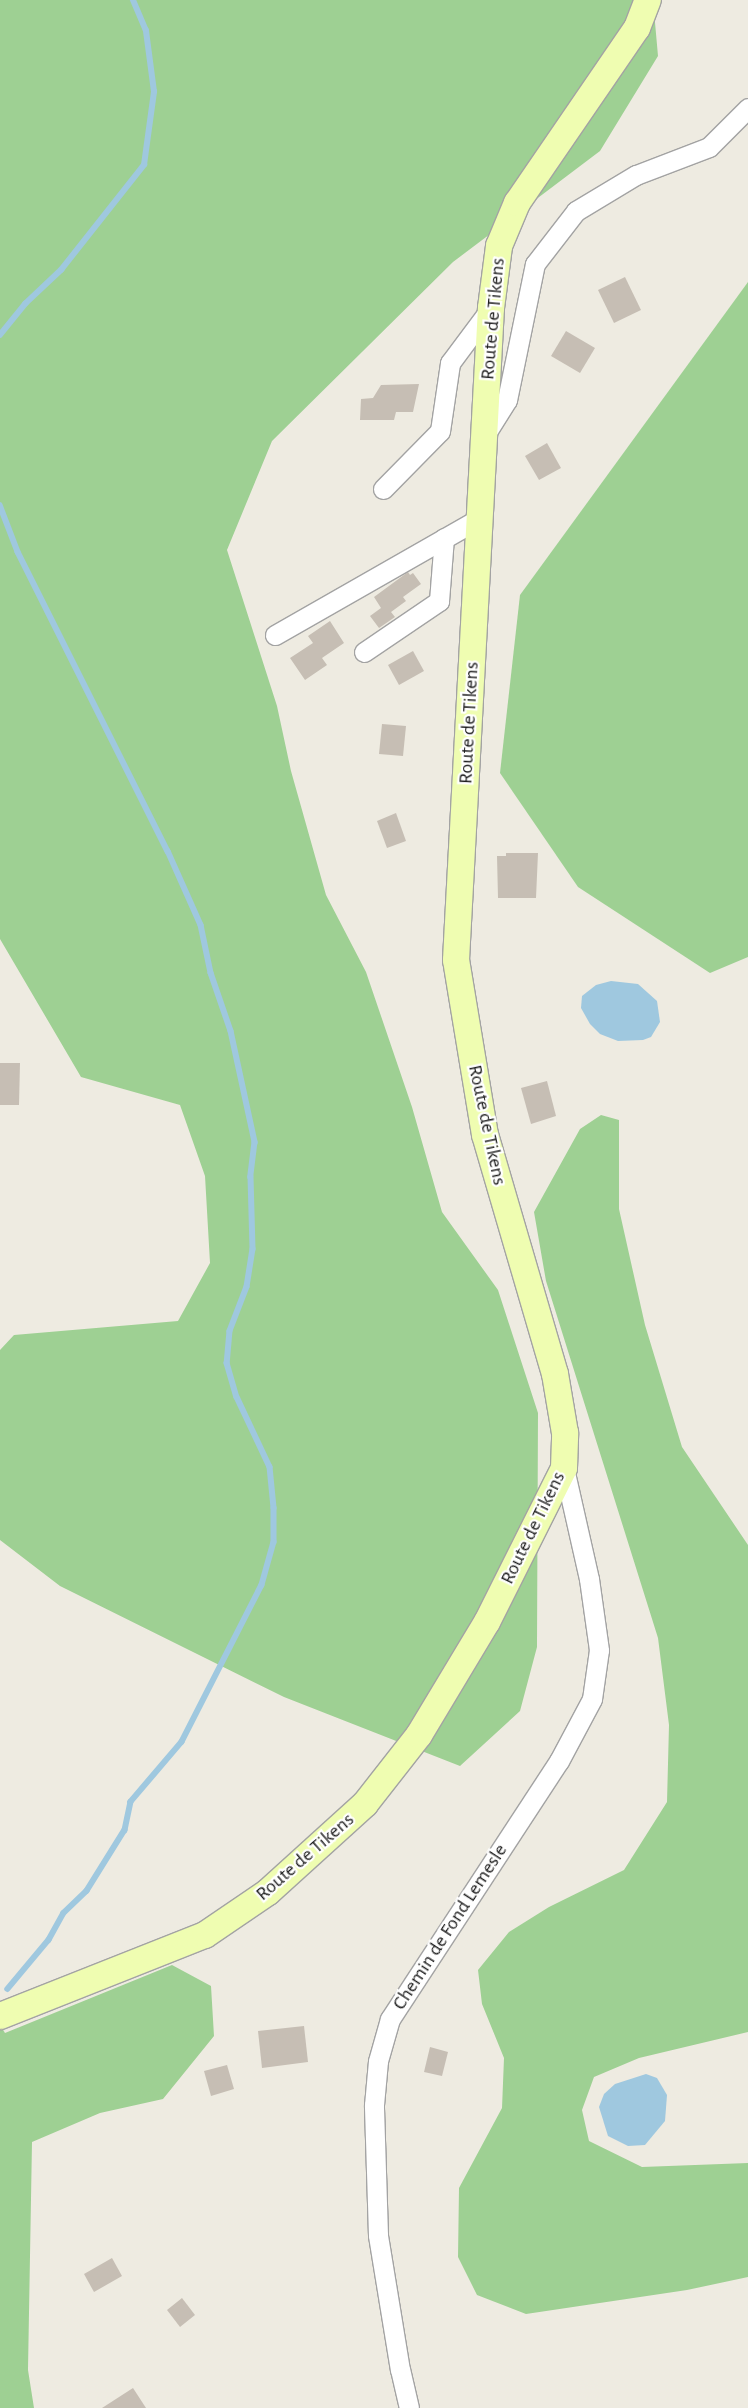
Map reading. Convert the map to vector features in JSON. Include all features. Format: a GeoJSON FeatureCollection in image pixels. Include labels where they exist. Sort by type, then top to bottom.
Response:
{"type":"FeatureCollection","features":[{"type":"Feature","properties":{"kind":"street","name":"Route de Tikens"},"geometry":{"type":"LineString","coordinates":[[0,2016],[205,1936],[268,1892],[365,1804],[419,1735],[487,1622],[564,1468],[565,1433],[555,1374],[485,1135],[456,960],[491,308],[499,246],[517,203],[638,28],[648,0]]}},
{"type":"Feature","properties":{"kind":"street"},"geometry":{"type":"LineString","coordinates":[[484,436],[507,400],[535,264],[576,211],[636,175],[709,147],[748,108]]}},
{"type":"Feature","properties":{"kind":"street"},"geometry":{"type":"LineString","coordinates":[[383,489],[440,431],[450,363],[491,308]]}},
{"type":"Feature","properties":{"kind":"street"},"geometry":{"type":"LineString","coordinates":[[275,635],[480,518]]}},
{"type":"Feature","properties":{"kind":"street"},"geometry":{"type":"LineString","coordinates":[[364,652],[439,601],[444,538]]}},
{"type":"Feature","properties":{"kind":"street","name":"Chemin de Fond Lemesle"},"geometry":{"type":"LineString","coordinates":[[409,2408],[400,2370],[378,2235],[374,2106],[378,2061],[390,2019],[559,1761],[592,1699],[599,1650],[589,1579],[564,1468]]}},
{"type":"Feature","properties":{"kind":"green space"},"geometry":{"type":"Polygon","coordinates":[[[0,0],[653,0],[658,56],[600,151],[453,262],[272,441],[227,550],[277,706],[291,771],[326,895],[366,972],[412,1107],[442,1212],[498,1290],[538,1413],[537,1647],[520,1711],[460,1766],[284,1697],[60,1586],[0,1540],[0,1350],[14,1335],[178,1321],[210,1263],[205,1176],[180,1105],[81,1077],[0,939],[0,0]]]}},
{"type":"Feature","properties":{"kind":"green space"},"geometry":{"type":"Polygon","coordinates":[[[748,282],[748,957],[710,973],[578,887],[500,773],[520,595],[748,282]]]}},
{"type":"Feature","properties":{"kind":"green space"},"geometry":{"type":"Polygon","coordinates":[[[601,1115],[619,1120],[619,1209],[645,1325],[682,1447],[748,1545],[748,2032],[639,2058],[594,2077],[582,2110],[589,2141],[642,2167],[748,2163],[748,2277],[687,2290],[526,2314],[477,2295],[458,2257],[459,2188],[502,2108],[504,2058],[482,2004],[478,1970],[509,1932],[549,1907],[624,1870],[667,1802],[669,1725],[658,1638],[546,1281],[534,1212],[580,1129],[601,1115]]]}},
{"type":"Feature","properties":{"kind":"green space"},"geometry":{"type":"Polygon","coordinates":[[[172,1965],[211,1986],[214,2036],[163,2099],[100,2113],[32,2142],[28,2370],[34,2408],[0,2408],[0,2025],[5,2033],[172,1965]]]}},
{"type":"Feature","properties":{"kind":"water"},"geometry":{"type":"Polygon","coordinates":[[[611,981],[638,984],[657,1001],[660,1022],[651,1037],[643,1040],[618,1041],[600,1034],[590,1024],[581,1008],[582,996],[596,985],[611,981]]]}},
{"type":"Feature","properties":{"kind":"water"},"geometry":{"type":"Polygon","coordinates":[[[646,2074],[657,2078],[667,2095],[665,2121],[645,2145],[628,2146],[608,2136],[599,2107],[604,2094],[615,2084],[646,2074]]]}},
{"type":"Feature","properties":{"kind":"building"},"geometry":{"type":"Polygon","coordinates":[[[625,277],[641,310],[614,323],[598,290],[625,277]]]}},
{"type":"Feature","properties":{"kind":"building"},"geometry":{"type":"Polygon","coordinates":[[[566,331],[595,348],[580,373],[551,356],[566,331]]]}},
{"type":"Feature","properties":{"kind":"building"},"geometry":{"type":"Polygon","coordinates":[[[419,384],[413,412],[396,412],[394,420],[360,420],[361,399],[373,398],[381,385],[419,384]]]}},
{"type":"Feature","properties":{"kind":"building"},"geometry":{"type":"Polygon","coordinates":[[[547,443],[561,468],[539,480],[525,456],[547,443]]]}},
{"type":"Feature","properties":{"kind":"building"},"geometry":{"type":"Polygon","coordinates":[[[408,572],[410,575],[413,573],[421,584],[403,597],[406,601],[391,612],[395,617],[379,628],[370,616],[381,608],[374,597],[408,572]]]}},
{"type":"Feature","properties":{"kind":"building"},"geometry":{"type":"Polygon","coordinates":[[[330,621],[344,643],[322,658],[327,665],[305,680],[290,658],[313,643],[308,636],[330,621]]]}},
{"type":"Feature","properties":{"kind":"building"},"geometry":{"type":"Polygon","coordinates":[[[413,651],[424,671],[399,685],[388,665],[413,651]]]}},
{"type":"Feature","properties":{"kind":"building"},"geometry":{"type":"Polygon","coordinates":[[[382,724],[406,726],[403,756],[379,754],[382,724]]]}},
{"type":"Feature","properties":{"kind":"building"},"geometry":{"type":"Polygon","coordinates":[[[396,813],[406,841],[387,848],[377,821],[396,813]]]}},
{"type":"Feature","properties":{"kind":"building"},"geometry":{"type":"Polygon","coordinates":[[[506,853],[538,853],[536,898],[498,898],[497,856],[506,856],[506,853]]]}},
{"type":"Feature","properties":{"kind":"building"},"geometry":{"type":"Polygon","coordinates":[[[0,1063],[20,1063],[19,1105],[0,1105],[0,1063]]]}},
{"type":"Feature","properties":{"kind":"building"},"geometry":{"type":"Polygon","coordinates":[[[547,1081],[556,1116],[531,1124],[521,1088],[547,1081]]]}},
{"type":"Feature","properties":{"kind":"building"},"geometry":{"type":"Polygon","coordinates":[[[304,2026],[308,2062],[262,2068],[258,2031],[304,2026]]]}},
{"type":"Feature","properties":{"kind":"building"},"geometry":{"type":"Polygon","coordinates":[[[430,2047],[448,2052],[442,2076],[424,2072],[430,2047]]]}},
{"type":"Feature","properties":{"kind":"building"},"geometry":{"type":"Polygon","coordinates":[[[227,2065],[234,2089],[211,2096],[204,2071],[227,2065]]]}},
{"type":"Feature","properties":{"kind":"building"},"geometry":{"type":"Polygon","coordinates":[[[112,2258],[122,2276],[94,2292],[84,2274],[112,2258]]]}},
{"type":"Feature","properties":{"kind":"building"},"geometry":{"type":"Polygon","coordinates":[[[182,2298],[195,2315],[180,2327],[167,2310],[182,2298]]]}},
{"type":"Feature","properties":{"kind":"building"},"geometry":{"type":"Polygon","coordinates":[[[133,2388],[146,2408],[102,2408],[133,2388]]]}},
{"type":"Feature","properties":{"kind":"waterway"},"geometry":{"type":"LineString","coordinates":[[0,335],[25,304],[61,270],[144,165],[154,92],[146,31],[133,0]]}},
{"type":"Feature","properties":{"kind":"waterway"},"geometry":{"type":"LineString","coordinates":[[0,505],[18,552],[168,851],[201,925],[211,973],[231,1031],[255,1142],[251,1177],[253,1249],[247,1287],[230,1331],[227,1363],[237,1397],[270,1467],[274,1508],[274,1542],[262,1585],[182,1742],[131,1802],[125,1830],[87,1891],[64,1913],[49,1940],[8,1989]]}}]}
